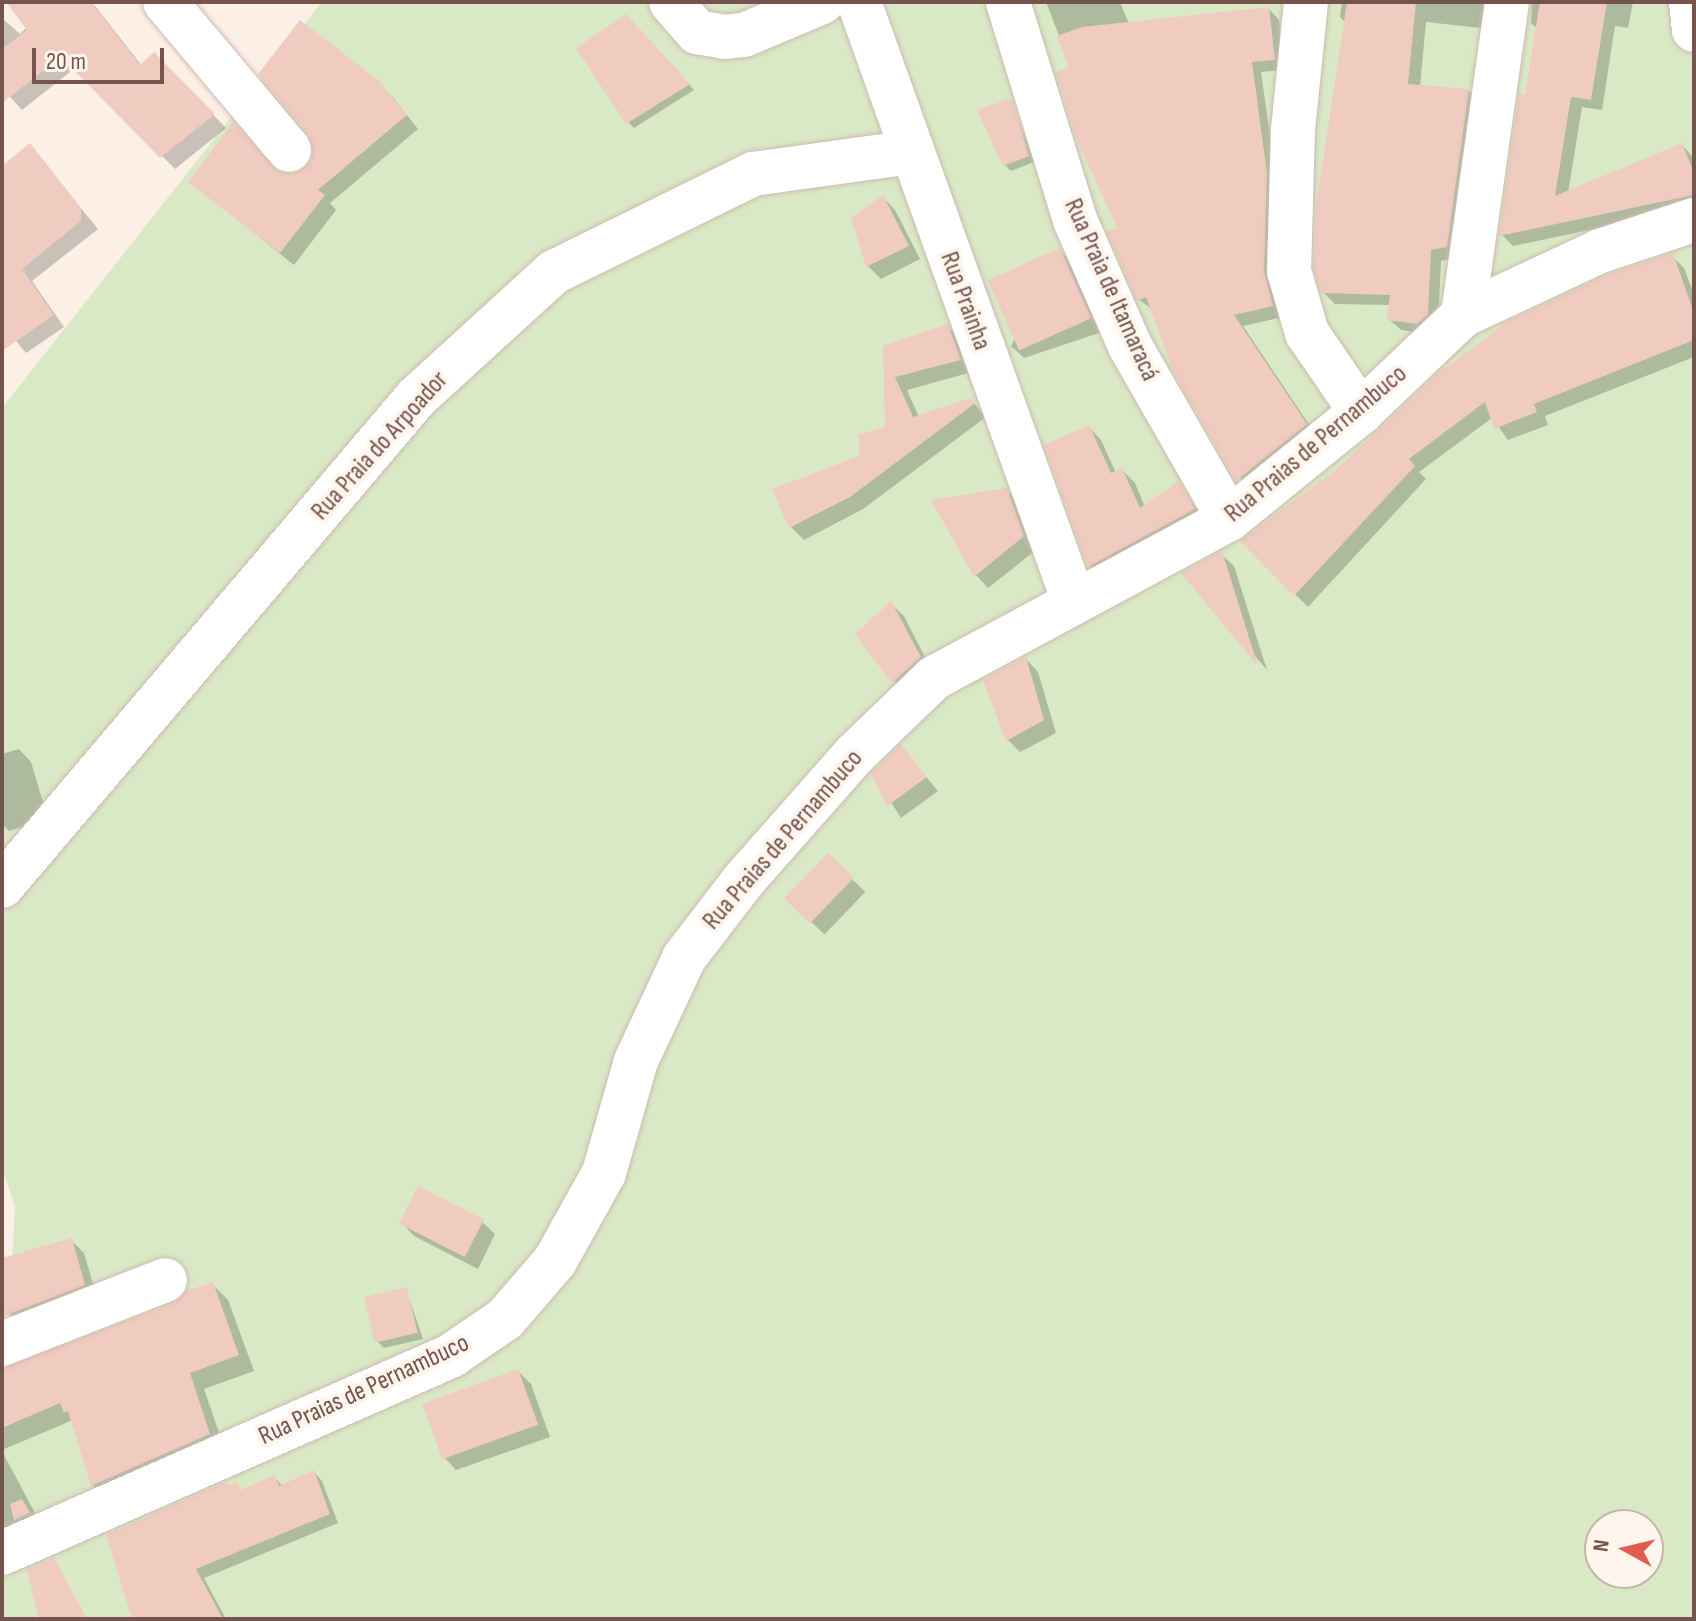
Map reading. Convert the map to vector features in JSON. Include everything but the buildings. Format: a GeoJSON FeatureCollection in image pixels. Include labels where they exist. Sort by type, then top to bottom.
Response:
{"type":"FeatureCollection","features":[{"type":"Feature","properties":{"kind":"street"},"geometry":{"type":"LineString","coordinates":[[165,2],[289,150]]}},
{"type":"Feature","properties":{"kind":"street"},"geometry":{"type":"LineString","coordinates":[[684,17],[744,35],[822,2]]}},
{"type":"Feature","properties":{"kind":"street","name":"Rua Prainha"},"geometry":{"type":"LineString","coordinates":[[859,2],[1073,599]]}},
{"type":"Feature","properties":{"kind":"street","name":"Rua Praia de Itamaracá"},"geometry":{"type":"LineString","coordinates":[[1008,2],[1075,220],[1130,346],[1229,519]]}},
{"type":"Feature","properties":{"kind":"street"},"geometry":{"type":"LineString","coordinates":[[1306,2],[1293,129],[1289,271],[1307,333],[1361,412]]}},
{"type":"Feature","properties":{"kind":"street"},"geometry":{"type":"LineString","coordinates":[[1463,315],[1507,2]]}},
{"type":"Feature","properties":{"kind":"street"},"geometry":{"type":"LineString","coordinates":[[1691,2],[1694,30]]}},
{"type":"Feature","properties":{"kind":"street","name":"Rua Praia do Arpoador"},"geometry":{"type":"LineString","coordinates":[[2,886],[416,398],[554,272],[753,174],[911,152]]}},
{"type":"Feature","properties":{"kind":"street","name":"Rua Praias de Pernambuco"},"geometry":{"type":"LineString","coordinates":[[2,1553],[452,1355],[505,1319],[555,1261],[604,1173],[636,1061],[684,958],[743,881],[855,754],[934,678],[1073,599],[1229,519],[1361,412],[1463,315],[1600,251],[1694,220]]}},
{"type":"Feature","properties":{"kind":"street"},"geometry":{"type":"LineString","coordinates":[[5,1343],[165,1280]]}},
{"type":"Feature","properties":{"kind":"green space"},"geometry":{"type":"Polygon","coordinates":[[[322,2],[1694,2],[1694,1619],[2,1619],[2,1437],[15,1207],[2,1168],[2,408],[322,2]]]}}]}
